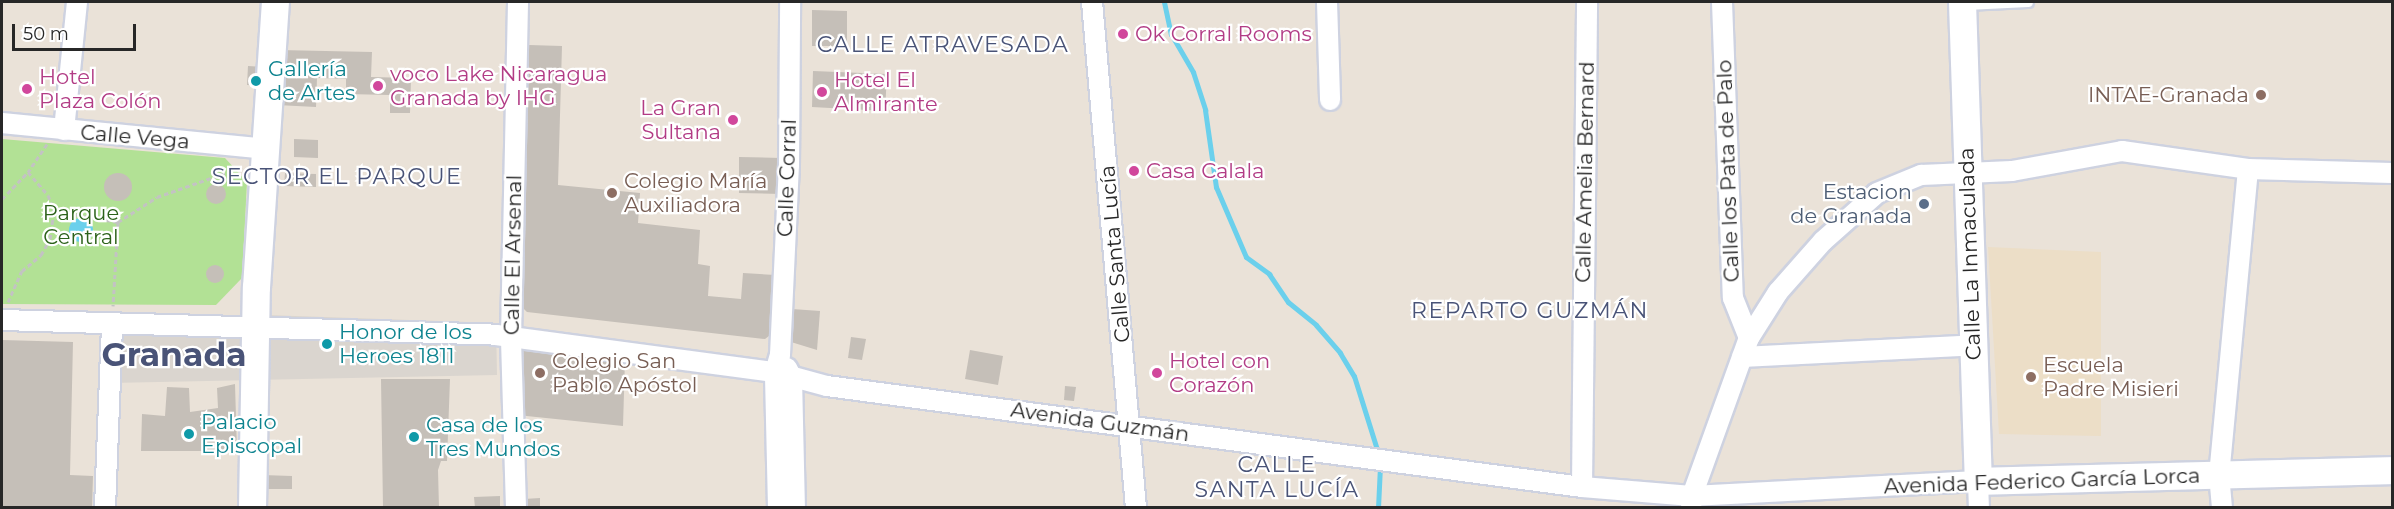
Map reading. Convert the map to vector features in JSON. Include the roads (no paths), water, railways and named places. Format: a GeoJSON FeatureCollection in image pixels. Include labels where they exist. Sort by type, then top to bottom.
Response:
{"type":"FeatureCollection","features":[{"type":"Feature","properties":{"kind":"main road"},"geometry":{"type":"LineString","coordinates":[[252,507],[255,327],[268,154],[276,2]]}},
{"type":"Feature","properties":{"kind":"main road","name":"Calle La Inmaculada"},"geometry":{"type":"LineString","coordinates":[[1962,3],[1978,481]]}},
{"type":"Feature","properties":{"kind":"main road","name":"Avenida Federico García Lorca"},"geometry":{"type":"LineString","coordinates":[[1978,481],[2392,470]]}},
{"type":"Feature","properties":{"kind":"street"},"geometry":{"type":"LineString","coordinates":[[64,130],[77,2]]}},
{"type":"Feature","properties":{"kind":"street","name":"Calle El Arsenal"},"geometry":{"type":"LineString","coordinates":[[516,507],[511,337],[518,2]]}},
{"type":"Feature","properties":{"kind":"street","name":"Calle Corral"},"geometry":{"type":"LineString","coordinates":[[778,507],[789,165],[790,2]]}},
{"type":"Feature","properties":{"kind":"street","name":"Calle Santa Lucía"},"geometry":{"type":"LineString","coordinates":[[1092,2],[1136,507]]}},
{"type":"Feature","properties":{"kind":"street"},"geometry":{"type":"LineString","coordinates":[[1327,2],[1330,100]]}},
{"type":"Feature","properties":{"kind":"street","name":"Calle Amelia Bernard"},"geometry":{"type":"LineString","coordinates":[[1582,487],[1587,2]]}},
{"type":"Feature","properties":{"kind":"street","name":"Calle los Pata de Palo"},"geometry":{"type":"LineString","coordinates":[[1722,2],[1733,298],[1749,338]]}},
{"type":"Feature","properties":{"kind":"street","name":"Calle Vega"},"geometry":{"type":"LineString","coordinates":[[2,123],[268,154]]}},
{"type":"Feature","properties":{"kind":"street"},"geometry":{"type":"LineString","coordinates":[[1691,502],[1749,338],[1778,292],[1822,241],[1877,194],[1921,175],[2012,171],[2122,151],[2248,170],[2392,173]]}},
{"type":"Feature","properties":{"kind":"street"},"geometry":{"type":"LineString","coordinates":[[2222,507],[2219,476],[2248,170]]}},
{"type":"Feature","properties":{"kind":"street","name":"Avenida Guzmán"},"geometry":{"type":"LineString","coordinates":[[2,320],[511,337],[782,368],[1130,427],[1691,502]]}},
{"type":"Feature","properties":{"kind":"street"},"geometry":{"type":"LineString","coordinates":[[105,507],[112,324]]}},
{"type":"Feature","properties":{"kind":"street"},"geometry":{"type":"LineString","coordinates":[[1742,357],[1975,345]]}},
{"type":"Feature","properties":{"kind":"street","name":"Calle Corral"},"geometry":{"type":"LineString","coordinates":[[782,368],[795,507]]}},
{"type":"Feature","properties":{"kind":"street"},"geometry":{"type":"LineString","coordinates":[[2208,507],[2219,476]]}},
{"type":"Feature","properties":{"kind":"street","name":"Avenida Federico García Lorca"},"geometry":{"type":"LineString","coordinates":[[1691,502],[1978,481]]}},
{"type":"Feature","properties":{"kind":"street","name":"Calle La Inmaculada"},"geometry":{"type":"LineString","coordinates":[[1978,481],[1979,507]]}},
{"type":"Feature","properties":{"kind":"lane"},"geometry":{"type":"LineString","coordinates":[[1962,3],[2028,2]]}},
{"type":"Feature","properties":{"kind":"water"},"geometry":{"type":"Polygon","coordinates":[[[81,218],[89,222],[93,230],[89,238],[81,242],[73,238],[69,230],[73,222],[81,218]]]}},
{"type":"Feature","properties":{"kind":"waterway"},"geometry":{"type":"LineString","coordinates":[[1164,2],[1171,34],[1193,72],[1205,110],[1216,187],[1246,257],[1269,274],[1288,302],[1316,325],[1340,353],[1354,376],[1379,456]]}},
{"type":"Feature","properties":{"kind":"waterway"},"geometry":{"type":"LineString","coordinates":[[1378,508],[1380,465]]}},
{"type":"Feature","properties":{"kind":"place","name":"Ok Corral Rooms"},"geometry":{"type":"Point","coordinates":[1123,34]}},
{"type":"Feature","properties":{"kind":"place","name":"Gallería de Artes"},"geometry":{"type":"Point","coordinates":[256,81]}},
{"type":"Feature","properties":{"kind":"place","name":"voco Lake Nicaragua Granada by IHG"},"geometry":{"type":"Point","coordinates":[378,86]}},
{"type":"Feature","properties":{"kind":"place","name":"Hotel Plaza Colón"},"geometry":{"type":"Point","coordinates":[27,89]}},
{"type":"Feature","properties":{"kind":"place","name":"Hotel El Almirante"},"geometry":{"type":"Point","coordinates":[822,92]}},
{"type":"Feature","properties":{"kind":"place","name":"INTAE-Granada"},"geometry":{"type":"Point","coordinates":[2261,95]}},
{"type":"Feature","properties":{"kind":"place","name":"La Gran Sultana"},"geometry":{"type":"Point","coordinates":[733,120]}},
{"type":"Feature","properties":{"kind":"place","name":"Casa Calala"},"geometry":{"type":"Point","coordinates":[1134,171]}},
{"type":"Feature","properties":{"kind":"place","name":"Colegio María Auxiliadora"},"geometry":{"type":"Point","coordinates":[612,193]}},
{"type":"Feature","properties":{"kind":"place","name":"Estacion de Granada"},"geometry":{"type":"Point","coordinates":[1924,204]}},
{"type":"Feature","properties":{"kind":"place","name":"Honor de los Heroes 1811"},"geometry":{"type":"Point","coordinates":[327,344]}},
{"type":"Feature","properties":{"kind":"place","name":"Colegio San Pablo Apóstol"},"geometry":{"type":"Point","coordinates":[540,373]}},
{"type":"Feature","properties":{"kind":"place","name":"Hotel con Corazón"},"geometry":{"type":"Point","coordinates":[1157,373]}},
{"type":"Feature","properties":{"kind":"place","name":"Escuela Padre Misieri"},"geometry":{"type":"Point","coordinates":[2031,377]}},
{"type":"Feature","properties":{"kind":"place","name":"Palacio Episcopal"},"geometry":{"type":"Point","coordinates":[189,434]}},
{"type":"Feature","properties":{"kind":"place","name":"Casa de los Tres Mundos"},"geometry":{"type":"Point","coordinates":[414,437]}},
{"type":"Feature","properties":{"kind":"district","name":"CALLE ATRAVESADA"},"geometry":{"type":"Point","coordinates":[943,45]}},
{"type":"Feature","properties":{"kind":"district","name":"SECTOR EL PARQUE"},"geometry":{"type":"Point","coordinates":[337,177]}},
{"type":"Feature","properties":{"kind":"district","name":"REPARTO GUZMÁN"},"geometry":{"type":"Point","coordinates":[1530,311]}},
{"type":"Feature","properties":{"kind":"district","name":"Granada"},"geometry":{"type":"Point","coordinates":[174,355]}},
{"type":"Feature","properties":{"kind":"district","name":"CALLE SANTA LUCÍA"},"geometry":{"type":"Point","coordinates":[1277,476]}},
{"type":"Feature","properties":{"kind":"park label","name":"Parque Central"},"geometry":{"type":"Point","coordinates":[81,225]}}]}
